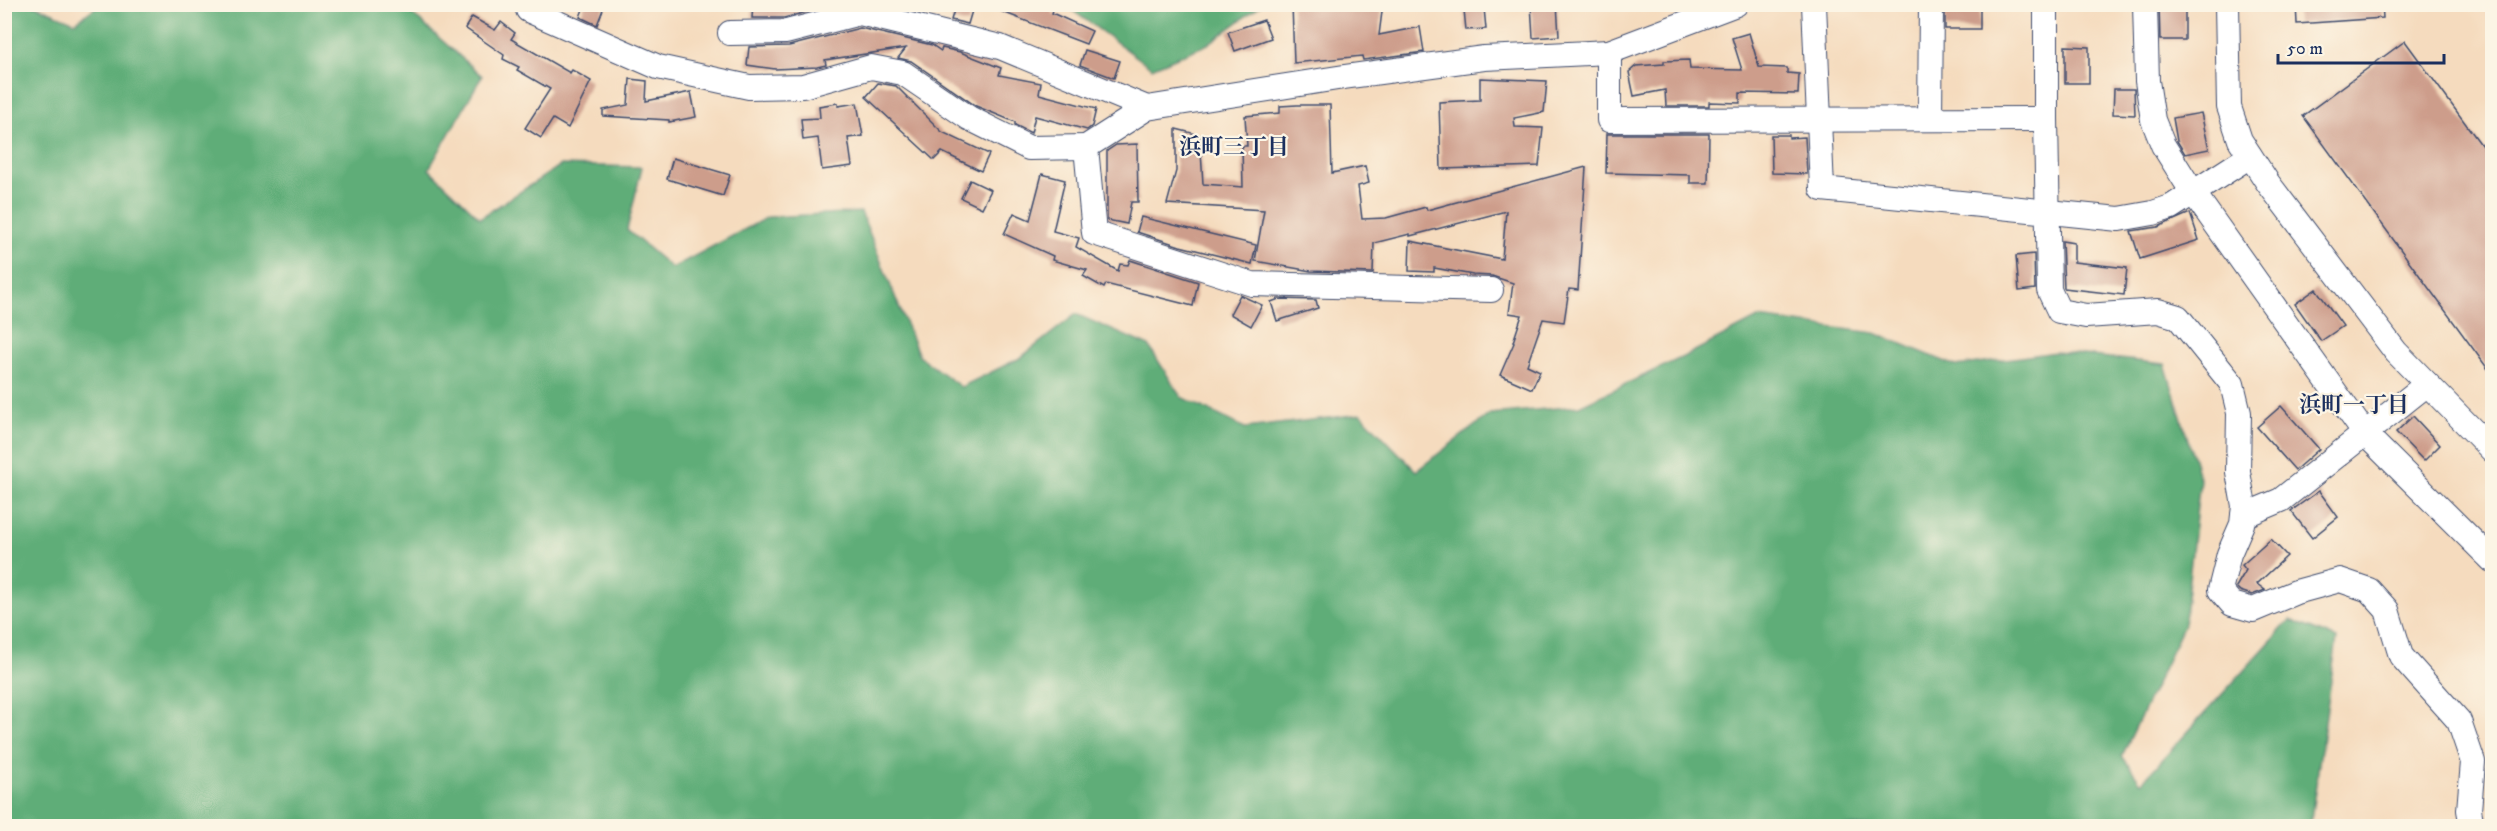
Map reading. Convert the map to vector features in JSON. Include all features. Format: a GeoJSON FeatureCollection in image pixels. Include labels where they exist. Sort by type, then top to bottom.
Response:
{"type":"FeatureCollection","features":[{"type":"Feature","properties":{"kind":"street"},"geometry":{"type":"LineString","coordinates":[[528,9],[658,67],[749,87],[803,86],[870,67],[903,73],[969,118],[1029,148],[1086,147],[1147,108],[1484,58],[1609,52],[1736,4]]}},
{"type":"Feature","properties":{"kind":"street"},"geometry":{"type":"LineString","coordinates":[[1814,4],[1822,189],[2119,219],[2171,207],[2250,156]]}},
{"type":"Feature","properties":{"kind":"street"},"geometry":{"type":"LineString","coordinates":[[1930,119],[1931,4]]}},
{"type":"Feature","properties":{"kind":"street"},"geometry":{"type":"LineString","coordinates":[[2046,4],[2049,290],[2059,311],[2086,316],[2158,311],[2178,317],[2232,384],[2239,412],[2238,472],[2244,506],[2242,524],[2229,554],[2220,590],[2232,604],[2253,610],[2296,592],[2340,580],[2369,590],[2387,610],[2401,656],[2459,722],[2473,762],[2469,810],[2472,826]]}},
{"type":"Feature","properties":{"kind":"street"},"geometry":{"type":"LineString","coordinates":[[2145,4],[2147,81],[2153,120],[2163,145],[2194,193],[2365,434],[2493,560]]}},
{"type":"Feature","properties":{"kind":"street"},"geometry":{"type":"LineString","coordinates":[[2227,4],[2229,107],[2240,140],[2268,183],[2396,352],[2493,450]]}},
{"type":"Feature","properties":{"kind":"street"},"geometry":{"type":"LineString","coordinates":[[730,33],[786,32],[860,13],[1000,47],[1147,108]]}},
{"type":"Feature","properties":{"kind":"street"},"geometry":{"type":"LineString","coordinates":[[1609,52],[1609,120],[2046,119]]}},
{"type":"Feature","properties":{"kind":"street"},"geometry":{"type":"LineString","coordinates":[[1086,147],[1094,232],[1252,284],[1491,291]]}},
{"type":"Feature","properties":{"kind":"street"},"geometry":{"type":"LineString","coordinates":[[2243,516],[2281,500],[2427,384]]}},
{"type":"Feature","properties":{"kind":"path"},"geometry":{"type":"LineString","coordinates":[[4,13],[14,4]]}},
{"type":"Feature","properties":{"kind":"green space"},"geometry":{"type":"Polygon","coordinates":[[[5,4],[34,5],[75,22],[99,5],[402,5],[482,76],[429,169],[480,218],[561,165],[642,167],[627,230],[672,268],[768,217],[861,212],[919,356],[961,387],[1020,358],[1076,314],[1149,346],[1181,397],[1245,428],[1361,414],[1416,471],[1490,414],[1579,406],[1683,357],[1758,318],[1875,333],[1956,366],[2056,352],[2165,364],[2200,479],[2184,625],[2122,756],[2141,783],[2290,620],[2337,639],[2310,826],[5,826],[5,4]]]}},
{"type":"Feature","properties":{"kind":"green space"},"geometry":{"type":"Polygon","coordinates":[[[1065,5],[1261,5],[1208,44],[1152,68],[1065,5]]]}},
{"type":"Feature","properties":{"kind":"building"},"geometry":{"type":"Polygon","coordinates":[[[585,4],[605,4],[597,25],[580,17],[585,4]]]}},
{"type":"Feature","properties":{"kind":"building"},"geometry":{"type":"Polygon","coordinates":[[[753,4],[836,4],[784,18],[752,18],[753,4]]]}},
{"type":"Feature","properties":{"kind":"building"},"geometry":{"type":"Polygon","coordinates":[[[956,4],[974,4],[968,24],[951,20],[956,4]]]}},
{"type":"Feature","properties":{"kind":"building"},"geometry":{"type":"Polygon","coordinates":[[[987,4],[1055,4],[1052,13],[1092,31],[1086,44],[987,6],[987,4]]]}},
{"type":"Feature","properties":{"kind":"building"},"geometry":{"type":"Polygon","coordinates":[[[1292,4],[1383,4],[1379,35],[1420,27],[1424,52],[1363,60],[1362,56],[1294,63],[1292,4]]]}},
{"type":"Feature","properties":{"kind":"building"},"geometry":{"type":"Polygon","coordinates":[[[1531,4],[1557,4],[1559,36],[1533,38],[1531,4]]]}},
{"type":"Feature","properties":{"kind":"building"},"geometry":{"type":"Polygon","coordinates":[[[1945,4],[1980,4],[1980,29],[1945,29],[1945,4]]]}},
{"type":"Feature","properties":{"kind":"building"},"geometry":{"type":"Polygon","coordinates":[[[2159,4],[2185,4],[2185,40],[2160,40],[2159,4]]]}},
{"type":"Feature","properties":{"kind":"building"},"geometry":{"type":"Polygon","coordinates":[[[2296,4],[2382,4],[2383,18],[2297,24],[2296,4]]]}},
{"type":"Feature","properties":{"kind":"building"},"geometry":{"type":"Polygon","coordinates":[[[1484,8],[1486,29],[1466,30],[1464,10],[1484,8]]]}},
{"type":"Feature","properties":{"kind":"building"},"geometry":{"type":"Polygon","coordinates":[[[472,17],[495,30],[501,22],[515,33],[511,39],[570,73],[572,70],[591,81],[568,128],[553,119],[541,138],[525,128],[550,89],[517,70],[519,67],[503,59],[504,55],[465,28],[472,17]]]}},
{"type":"Feature","properties":{"kind":"building"},"geometry":{"type":"Polygon","coordinates":[[[1264,20],[1271,38],[1235,51],[1228,32],[1264,20]]]}},
{"type":"Feature","properties":{"kind":"building"},"geometry":{"type":"Polygon","coordinates":[[[860,28],[932,45],[941,51],[942,48],[960,52],[1001,68],[999,75],[1041,83],[1039,94],[1096,109],[1092,126],[1087,130],[1035,116],[1031,133],[1015,125],[1015,122],[976,106],[911,61],[898,58],[906,48],[825,60],[826,65],[817,67],[775,69],[747,65],[749,47],[789,46],[860,28]]]}},
{"type":"Feature","properties":{"kind":"building"},"geometry":{"type":"Polygon","coordinates":[[[1749,33],[1759,67],[1787,68],[1787,73],[1799,74],[1798,94],[1740,93],[1740,103],[1709,102],[1709,106],[1666,106],[1665,90],[1634,96],[1629,72],[1636,66],[1664,64],[1664,61],[1689,60],[1690,69],[1742,70],[1732,38],[1749,33]]]}},
{"type":"Feature","properties":{"kind":"building"},"geometry":{"type":"Polygon","coordinates":[[[2405,41],[2493,161],[2493,376],[2303,116],[2405,41]]]}},
{"type":"Feature","properties":{"kind":"building"},"geometry":{"type":"Polygon","coordinates":[[[2065,46],[2089,47],[2089,83],[2065,83],[2065,46]]]}},
{"type":"Feature","properties":{"kind":"building"},"geometry":{"type":"Polygon","coordinates":[[[1085,50],[1120,61],[1114,78],[1080,65],[1085,50]]]}},
{"type":"Feature","properties":{"kind":"building"},"geometry":{"type":"Polygon","coordinates":[[[1480,78],[1547,81],[1544,112],[1514,118],[1515,127],[1543,128],[1539,166],[1441,169],[1439,102],[1480,100],[1480,78]]]}},
{"type":"Feature","properties":{"kind":"building"},"geometry":{"type":"Polygon","coordinates":[[[630,79],[647,81],[646,101],[691,92],[696,117],[669,122],[669,120],[603,116],[603,110],[628,105],[630,79]]]}},
{"type":"Feature","properties":{"kind":"building"},"geometry":{"type":"Polygon","coordinates":[[[878,83],[896,86],[942,132],[989,154],[981,171],[942,152],[934,160],[866,97],[878,83]]]}},
{"type":"Feature","properties":{"kind":"building"},"geometry":{"type":"Polygon","coordinates":[[[2114,89],[2134,89],[2135,115],[2113,114],[2114,89]]]}},
{"type":"Feature","properties":{"kind":"building"},"geometry":{"type":"Polygon","coordinates":[[[838,103],[838,106],[857,103],[863,136],[848,138],[852,166],[822,170],[818,138],[803,140],[801,119],[820,118],[819,106],[838,103]]]}},
{"type":"Feature","properties":{"kind":"building"},"geometry":{"type":"Polygon","coordinates":[[[1330,105],[1332,173],[1365,166],[1369,183],[1358,186],[1362,219],[1386,218],[1426,207],[1427,210],[1586,167],[1578,290],[1569,289],[1564,322],[1543,319],[1527,365],[1540,371],[1532,389],[1500,375],[1514,343],[1522,315],[1509,313],[1513,283],[1492,276],[1434,268],[1434,272],[1409,271],[1410,241],[1502,259],[1506,211],[1374,243],[1373,273],[1311,271],[1255,261],[1264,210],[1167,204],[1176,171],[1176,129],[1200,135],[1203,184],[1243,187],[1242,146],[1247,146],[1245,116],[1280,113],[1280,106],[1330,105]]]}},
{"type":"Feature","properties":{"kind":"building"},"geometry":{"type":"Polygon","coordinates":[[[2201,113],[2209,149],[2185,154],[2177,141],[2173,118],[2201,113]]]}},
{"type":"Feature","properties":{"kind":"building"},"geometry":{"type":"Polygon","coordinates":[[[1607,134],[1709,134],[1708,183],[1690,183],[1690,175],[1606,173],[1607,134]]]}},
{"type":"Feature","properties":{"kind":"building"},"geometry":{"type":"Polygon","coordinates":[[[1771,135],[1789,135],[1789,138],[1805,137],[1807,174],[1772,173],[1771,135]]]}},
{"type":"Feature","properties":{"kind":"building"},"geometry":{"type":"Polygon","coordinates":[[[1137,144],[1138,202],[1131,202],[1127,224],[1107,220],[1107,151],[1116,145],[1137,144]]]}},
{"type":"Feature","properties":{"kind":"building"},"geometry":{"type":"Polygon","coordinates":[[[673,158],[730,175],[723,196],[667,179],[673,158]]]}},
{"type":"Feature","properties":{"kind":"building"},"geometry":{"type":"Polygon","coordinates":[[[1042,174],[1065,180],[1053,231],[1079,238],[1076,247],[1118,271],[1120,264],[1128,265],[1130,260],[1198,282],[1193,306],[1106,284],[1104,288],[1083,276],[1087,270],[1052,260],[1053,256],[1004,234],[1014,213],[1030,220],[1042,174]]]}},
{"type":"Feature","properties":{"kind":"building"},"geometry":{"type":"Polygon","coordinates":[[[970,180],[991,190],[982,208],[961,198],[970,180]]]}},
{"type":"Feature","properties":{"kind":"building"},"geometry":{"type":"Polygon","coordinates":[[[2190,213],[2199,240],[2140,259],[2131,231],[2158,227],[2190,213]]]}},
{"type":"Feature","properties":{"kind":"building"},"geometry":{"type":"Polygon","coordinates":[[[1141,217],[1256,245],[1252,264],[1180,246],[1137,232],[1141,217]]]}},
{"type":"Feature","properties":{"kind":"building"},"geometry":{"type":"Polygon","coordinates":[[[2062,241],[2074,243],[2074,262],[2127,268],[2124,295],[2064,288],[2062,241]]]}},
{"type":"Feature","properties":{"kind":"building"},"geometry":{"type":"Polygon","coordinates":[[[2034,254],[2035,289],[2019,291],[2016,256],[2034,254]]]}},
{"type":"Feature","properties":{"kind":"building"},"geometry":{"type":"Polygon","coordinates":[[[2316,289],[2343,326],[2321,341],[2295,304],[2316,289]]]}},
{"type":"Feature","properties":{"kind":"building"},"geometry":{"type":"Polygon","coordinates":[[[1240,295],[1262,305],[1251,326],[1230,314],[1240,295]]]}},
{"type":"Feature","properties":{"kind":"building"},"geometry":{"type":"Polygon","coordinates":[[[1279,299],[1316,300],[1318,308],[1277,321],[1271,302],[1279,299]]]}},
{"type":"Feature","properties":{"kind":"building"},"geometry":{"type":"Polygon","coordinates":[[[2281,406],[2319,449],[2295,470],[2257,427],[2281,406]]]}},
{"type":"Feature","properties":{"kind":"building"},"geometry":{"type":"Polygon","coordinates":[[[2413,416],[2440,445],[2424,461],[2396,432],[2413,416]]]}},
{"type":"Feature","properties":{"kind":"building"},"geometry":{"type":"Polygon","coordinates":[[[2319,491],[2338,517],[2312,538],[2291,511],[2319,491]]]}},
{"type":"Feature","properties":{"kind":"building"},"geometry":{"type":"Polygon","coordinates":[[[2271,539],[2287,556],[2257,584],[2265,590],[2252,595],[2240,591],[2236,587],[2246,570],[2242,565],[2271,539]]]}},
{"type":"Feature","properties":{"kind":"district","name":"浜町三丁目"},"geometry":{"type":"Point","coordinates":[1234,146]}},
{"type":"Feature","properties":{"kind":"district","name":"浜町一丁目"},"geometry":{"type":"Point","coordinates":[2354,404]}}]}
